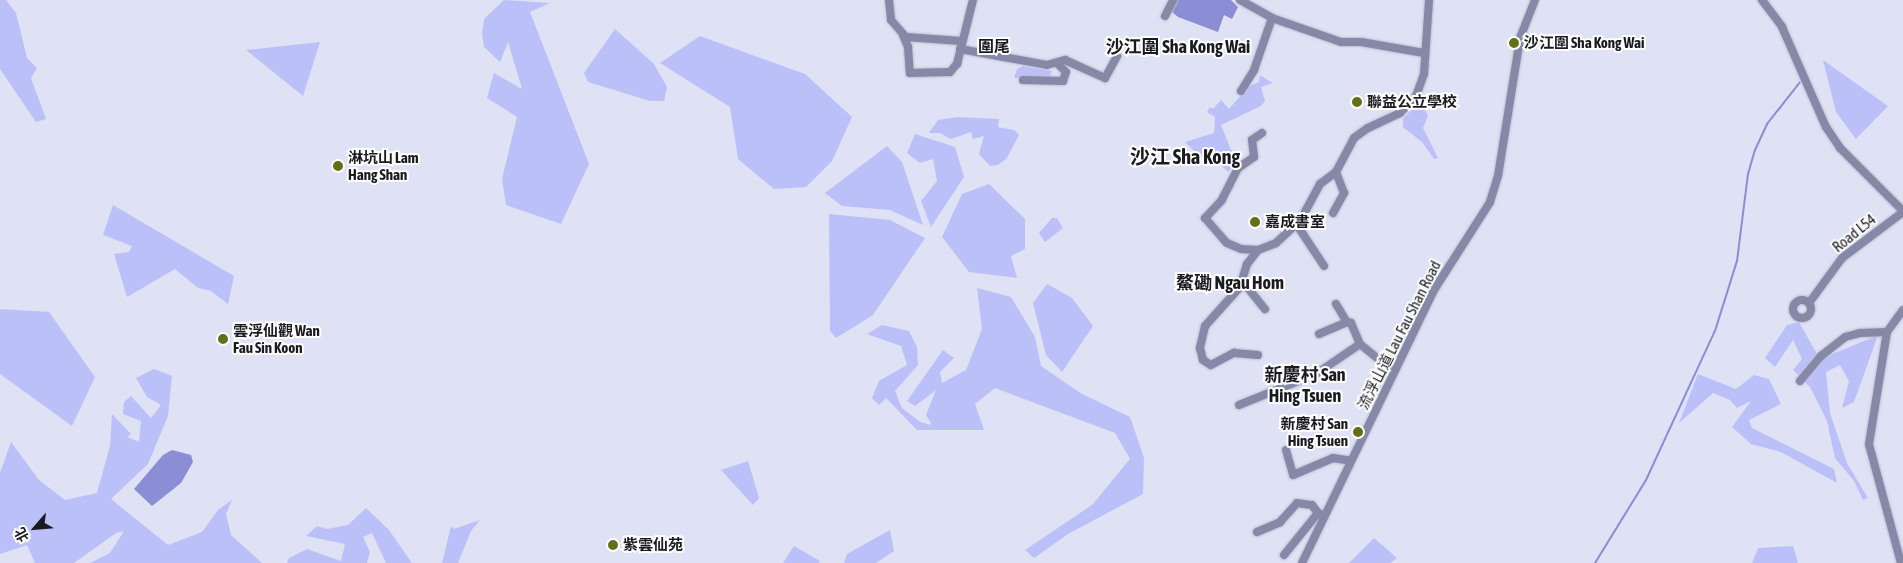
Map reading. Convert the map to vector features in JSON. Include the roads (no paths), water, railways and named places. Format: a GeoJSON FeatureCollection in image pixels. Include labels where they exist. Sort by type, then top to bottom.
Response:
{"type":"FeatureCollection","features":[{"type":"Feature","properties":{"kind":"street"},"geometry":{"type":"LineString","coordinates":[[890,0],[890,18],[903,35],[908,47],[910,73],[950,72],[957,64],[960,45],[973,0]]}},
{"type":"Feature","properties":{"kind":"street"},"geometry":{"type":"LineString","coordinates":[[1165,16],[1174,0]]}},
{"type":"Feature","properties":{"kind":"street"},"geometry":{"type":"LineString","coordinates":[[1240,0],[1272,18],[1341,42],[1362,42],[1424,53]]}},
{"type":"Feature","properties":{"kind":"street"},"geometry":{"type":"LineString","coordinates":[[1262,134],[1252,140],[1254,157],[1238,168],[1222,200],[1204,218],[1208,226],[1232,247],[1258,250],[1276,243],[1297,225],[1320,184],[1336,172],[1354,138],[1377,123],[1393,118],[1408,106],[1421,87],[1429,0]]}},
{"type":"Feature","properties":{"kind":"street","name":"流浮山道 Lau Fau Shan Road"},"geometry":{"type":"LineString","coordinates":[[1302,563],[1321,514],[1351,460],[1440,279],[1476,228],[1493,194],[1520,38],[1535,0]]}},
{"type":"Feature","properties":{"kind":"street"},"geometry":{"type":"LineString","coordinates":[[1762,0],[1782,26],[1826,127],[1840,148],[1903,212]]}},
{"type":"Feature","properties":{"kind":"street"},"geometry":{"type":"LineString","coordinates":[[1240,91],[1254,70],[1272,18]]}},
{"type":"Feature","properties":{"kind":"street"},"geometry":{"type":"LineString","coordinates":[[903,35],[1058,64],[1066,72],[1063,81],[1023,80]]}},
{"type":"Feature","properties":{"kind":"street"},"geometry":{"type":"LineString","coordinates":[[1058,64],[1065,60],[1106,78],[1117,56]]}},
{"type":"Feature","properties":{"kind":"street"},"geometry":{"type":"LineString","coordinates":[[1333,212],[1344,193],[1336,172]]}},
{"type":"Feature","properties":{"kind":"street","name":"Road L54"},"geometry":{"type":"LineString","coordinates":[[1808,303],[1842,258],[1903,212]]}},
{"type":"Feature","properties":{"kind":"street"},"geometry":{"type":"LineString","coordinates":[[1297,225],[1324,266]]}},
{"type":"Feature","properties":{"kind":"street"},"geometry":{"type":"LineString","coordinates":[[1258,250],[1248,264],[1243,282],[1205,326],[1201,356],[1211,365],[1234,353],[1258,356]]}},
{"type":"Feature","properties":{"kind":"street"},"geometry":{"type":"LineString","coordinates":[[1243,282],[1264,310]]}},
{"type":"Feature","properties":{"kind":"street"},"geometry":{"type":"LineString","coordinates":[[1336,304],[1347,322],[1351,323],[1360,344],[1394,372]]}},
{"type":"Feature","properties":{"kind":"street"},"geometry":{"type":"LineString","coordinates":[[1901,563],[1886,496],[1870,449],[1887,332],[1903,310]]}},
{"type":"Feature","properties":{"kind":"street"},"geometry":{"type":"LineString","coordinates":[[1320,334],[1347,322]]}},
{"type":"Feature","properties":{"kind":"street"},"geometry":{"type":"LineString","coordinates":[[1800,381],[1821,356],[1845,338],[1860,333],[1887,332]]}},
{"type":"Feature","properties":{"kind":"street"},"geometry":{"type":"LineString","coordinates":[[1239,405],[1316,374],[1360,344]]}},
{"type":"Feature","properties":{"kind":"street"},"geometry":{"type":"LineString","coordinates":[[1286,450],[1292,478],[1333,458],[1351,460]]}},
{"type":"Feature","properties":{"kind":"street"},"geometry":{"type":"LineString","coordinates":[[1256,532],[1280,522],[1297,503],[1312,505],[1321,514],[1284,555]]}},
{"type":"Feature","properties":{"kind":"waterway"},"geometry":{"type":"LineString","coordinates":[[1595,563],[1646,480],[1715,331],[1737,261],[1748,174],[1755,150],[1767,124],[1800,82]]}},
{"type":"Feature","properties":{"kind":"place","name":"沙江圍 Sha Kong Wai"},"geometry":{"type":"Point","coordinates":[1514,43]}},
{"type":"Feature","properties":{"kind":"place","name":"聯益公立學校"},"geometry":{"type":"Point","coordinates":[1357,102]}},
{"type":"Feature","properties":{"kind":"place","name":"淋坑山 Lam Hang Shan"},"geometry":{"type":"Point","coordinates":[338,166]}},
{"type":"Feature","properties":{"kind":"place","name":"嘉成書室"},"geometry":{"type":"Point","coordinates":[1255,222]}},
{"type":"Feature","properties":{"kind":"place","name":"雲浮仙觀 Wan Fau Sin Koon"},"geometry":{"type":"Point","coordinates":[223,339]}},
{"type":"Feature","properties":{"kind":"place","name":"新慶村 San Hing Tsuen"},"geometry":{"type":"Point","coordinates":[1358,432]}},
{"type":"Feature","properties":{"kind":"place","name":"紫雲仙苑"},"geometry":{"type":"Point","coordinates":[613,545]}},
{"type":"Feature","properties":{"kind":"district","name":"圍尾"},"geometry":{"type":"Point","coordinates":[994,46]}},
{"type":"Feature","properties":{"kind":"district","name":"沙江圍 Sha Kong Wai"},"geometry":{"type":"Point","coordinates":[1178,47]}},
{"type":"Feature","properties":{"kind":"district","name":"沙江 Sha Kong"},"geometry":{"type":"Point","coordinates":[1185,156]}},
{"type":"Feature","properties":{"kind":"district","name":"鰲磡 Ngau Hom"},"geometry":{"type":"Point","coordinates":[1230,283]}},
{"type":"Feature","properties":{"kind":"district","name":"新慶村 San Hing Tsuen"},"geometry":{"type":"Point","coordinates":[1305,386]}}]}
